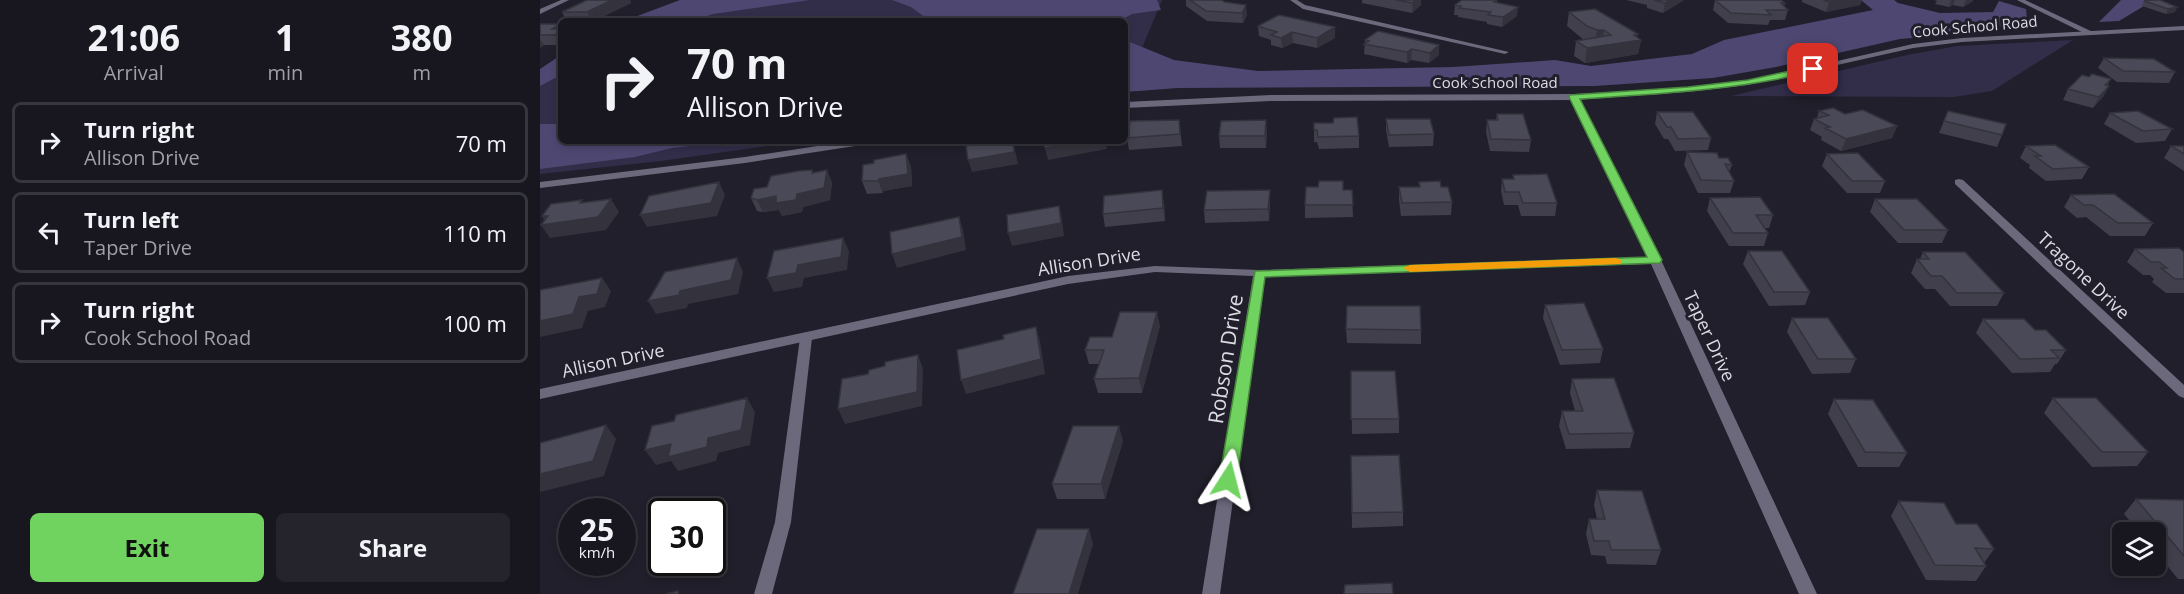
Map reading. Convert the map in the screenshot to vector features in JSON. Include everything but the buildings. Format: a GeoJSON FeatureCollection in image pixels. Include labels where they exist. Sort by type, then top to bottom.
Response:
{"type":"FeatureCollection","features":[{"type":"Feature","properties":{"kind":"street"},"geometry":{"type":"LineString","coordinates":[[540,12],[566,0]]}},
{"type":"Feature","properties":{"kind":"street"},"geometry":{"type":"LineString","coordinates":[[1293,0],[1303,7],[1505,52]]}},
{"type":"Feature","properties":{"kind":"street"},"geometry":{"type":"LineString","coordinates":[[2020,0],[2091,33]]}},
{"type":"Feature","properties":{"kind":"street","name":"Cook School Road"},"geometry":{"type":"LineString","coordinates":[[1128,105],[1271,98],[1574,97],[1688,90],[1748,83],[1913,46],[1962,40],[2184,27]]}},
{"type":"Feature","properties":{"kind":"street","name":"Taper Drive"},"geometry":{"type":"LineString","coordinates":[[1574,97],[1655,260],[1808,594]]}},
{"type":"Feature","properties":{"kind":"street"},"geometry":{"type":"LineString","coordinates":[[540,185],[734,161],[848,144]]}},
{"type":"Feature","properties":{"kind":"street","name":"Tragone Drive"},"geometry":{"type":"LineString","coordinates":[[1959,182],[2184,393]]}},
{"type":"Feature","properties":{"kind":"street","name":"Allison Drive"},"geometry":{"type":"LineString","coordinates":[[540,394],[1068,280],[1155,269],[1259,273],[1655,260]]}},
{"type":"Feature","properties":{"kind":"street","name":"Robson Drive"},"geometry":{"type":"LineString","coordinates":[[1211,594],[1259,273]]}},
{"type":"Feature","properties":{"kind":"street"},"geometry":{"type":"LineString","coordinates":[[763,594],[783,522],[806,338]]}},
{"type":"Feature","properties":{"kind":"shaded area"},"geometry":{"type":"Polygon","coordinates":[[[680,0],[810,0],[713,14],[702,18],[632,18],[680,0]]]}},
{"type":"Feature","properties":{"kind":"shaded area"},"geometry":{"type":"Polygon","coordinates":[[[702,0],[1162,0],[1128,82],[1128,18],[667,18],[702,0]]]}},
{"type":"Feature","properties":{"kind":"shaded area"},"geometry":{"type":"Polygon","coordinates":[[[892,0],[1157,0],[1161,10],[1132,14],[1125,18],[926,18],[911,7],[892,0]]]}},
{"type":"Feature","properties":{"kind":"shaded area"},"geometry":{"type":"Polygon","coordinates":[[[1861,0],[1894,0],[1940,13],[1993,12],[1999,1],[2026,9],[2028,27],[1975,26],[1961,34],[1900,39],[1776,67],[1713,78],[1595,86],[1178,88],[1128,92],[1128,42],[1174,60],[1258,71],[1453,67],[1555,60],[1591,66],[1692,54],[1724,40],[1873,10],[1861,0]]]}},
{"type":"Feature","properties":{"kind":"shaded area"},"geometry":{"type":"Polygon","coordinates":[[[2121,0],[2154,0],[2119,21],[2099,22],[2121,0]]]}},
{"type":"Feature","properties":{"kind":"shaded area"},"geometry":{"type":"Polygon","coordinates":[[[2073,40],[1992,91],[1954,97],[1731,96],[1907,55],[1957,46],[2073,40]]]}},
{"type":"Feature","properties":{"kind":"shaded area"},"geometry":{"type":"Polygon","coordinates":[[[558,57],[558,77],[540,86],[540,69],[558,57]]]}},
{"type":"Feature","properties":{"kind":"shaded area"},"geometry":{"type":"Polygon","coordinates":[[[558,74],[558,144],[781,144],[661,161],[540,174],[540,83],[558,74]]]}},
{"type":"Feature","properties":{"kind":"shaded area"},"geometry":{"type":"Polygon","coordinates":[[[540,124],[558,124],[558,144],[707,144],[672,148],[635,157],[540,169],[540,124]]]}},
{"type":"Feature","properties":{"kind":"slow traffic"},"geometry":{"type":"LineString","coordinates":[[1410,268],[1615,262]]}},
{"type":"Feature","properties":{"kind":"route"},"geometry":{"type":"LineString","coordinates":[[1228,480],[1259,273],[1655,260],[1574,97],[1688,90],[1748,83],[1813,69]]}}]}
